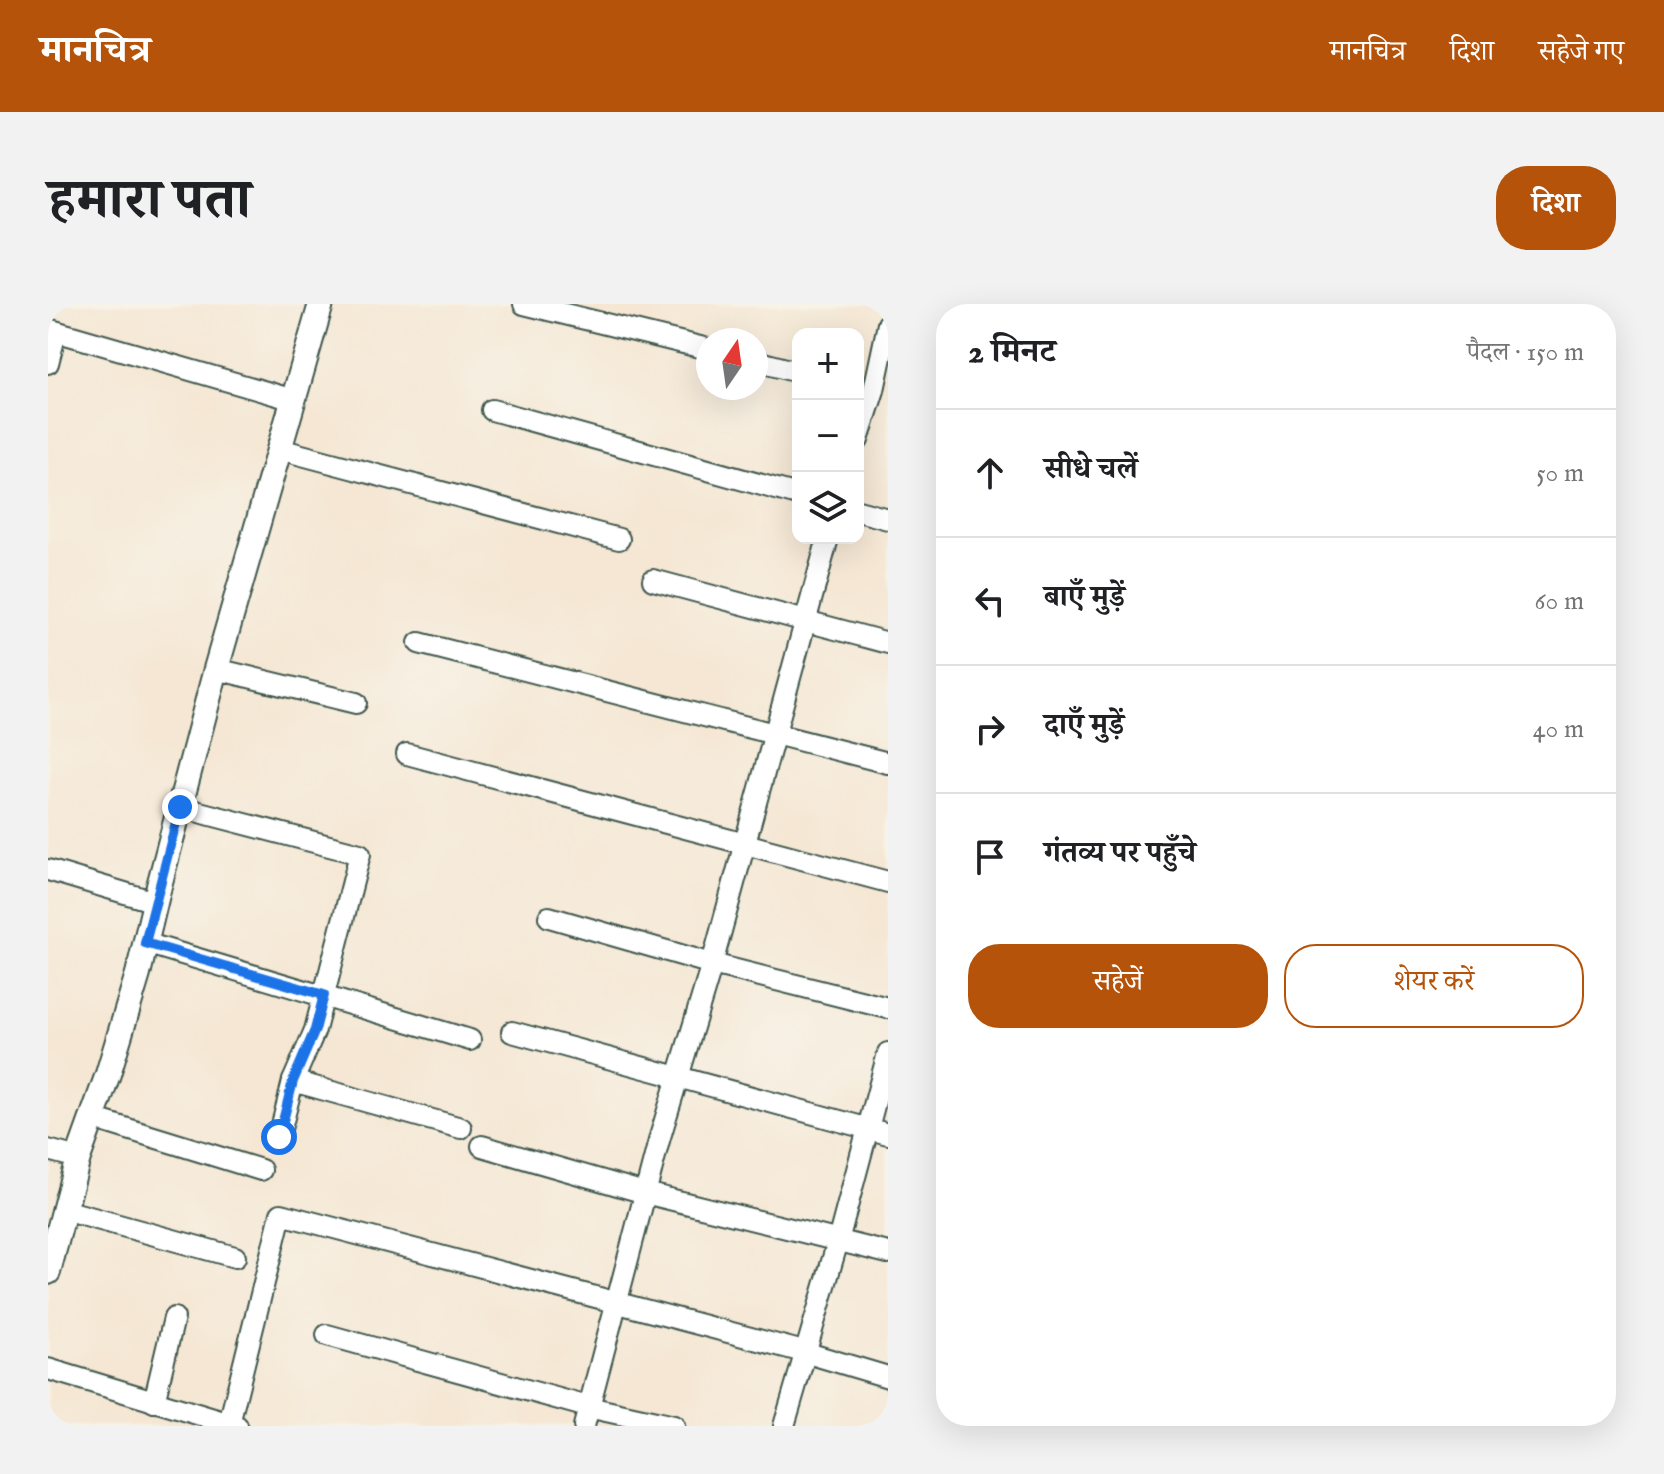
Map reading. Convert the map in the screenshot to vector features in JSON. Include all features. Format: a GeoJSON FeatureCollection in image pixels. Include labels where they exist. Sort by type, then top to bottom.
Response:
{"type":"FeatureCollection","features":[{"type":"Feature","properties":{"kind":"street"},"geometry":{"type":"LineString","coordinates":[[48,1272],[78,1158],[108,1074],[145,943],[216,669],[321,304]]}},
{"type":"Feature","properties":{"kind":"street"},"geometry":{"type":"LineString","coordinates":[[524,304],[696,346]]}},
{"type":"Feature","properties":{"kind":"street"},"geometry":{"type":"LineString","coordinates":[[864,420],[888,324]]}},
{"type":"Feature","properties":{"kind":"street"},"geometry":{"type":"LineString","coordinates":[[48,363],[52,330],[294,400]]}},
{"type":"Feature","properties":{"kind":"street"},"geometry":{"type":"LineString","coordinates":[[768,364],[792,370]]}},
{"type":"Feature","properties":{"kind":"street"},"geometry":{"type":"LineString","coordinates":[[492,410],[792,493]]}},
{"type":"Feature","properties":{"kind":"street"},"geometry":{"type":"LineString","coordinates":[[279,449],[619,539]]}},
{"type":"Feature","properties":{"kind":"street"},"geometry":{"type":"LineString","coordinates":[[864,513],[888,519]]}},
{"type":"Feature","properties":{"kind":"street"},"geometry":{"type":"LineString","coordinates":[[586,1416],[826,544]]}},
{"type":"Feature","properties":{"kind":"street"},"geometry":{"type":"LineString","coordinates":[[653,580],[888,643]]}},
{"type":"Feature","properties":{"kind":"street"},"geometry":{"type":"LineString","coordinates":[[419,643],[888,763]]}},
{"type":"Feature","properties":{"kind":"street"},"geometry":{"type":"LineString","coordinates":[[216,669],[356,703]]}},
{"type":"Feature","properties":{"kind":"street"},"geometry":{"type":"LineString","coordinates":[[407,754],[888,882]]}},
{"type":"Feature","properties":{"kind":"street"},"geometry":{"type":"LineString","coordinates":[[180,807],[360,854],[315,1030],[293,1081],[279,1137]]}},
{"type":"Feature","properties":{"kind":"street"},"geometry":{"type":"LineString","coordinates":[[48,870],[155,902]]}},
{"type":"Feature","properties":{"kind":"street"},"geometry":{"type":"LineString","coordinates":[[549,917],[712,964],[888,1008]]}},
{"type":"Feature","properties":{"kind":"street"},"geometry":{"type":"LineString","coordinates":[[145,943],[470,1040]]}},
{"type":"Feature","properties":{"kind":"street"},"geometry":{"type":"LineString","coordinates":[[512,1032],[888,1134]]}},
{"type":"Feature","properties":{"kind":"street"},"geometry":{"type":"LineString","coordinates":[[784,1426],[888,1053]]}},
{"type":"Feature","properties":{"kind":"street"},"geometry":{"type":"LineString","coordinates":[[293,1081],[461,1128]]}},
{"type":"Feature","properties":{"kind":"street"},"geometry":{"type":"LineString","coordinates":[[92,1118],[261,1170]]}},
{"type":"Feature","properties":{"kind":"street"},"geometry":{"type":"LineString","coordinates":[[482,1146],[645,1193],[888,1253]]}},
{"type":"Feature","properties":{"kind":"street"},"geometry":{"type":"LineString","coordinates":[[48,1150],[78,1158]]}},
{"type":"Feature","properties":{"kind":"street"},"geometry":{"type":"LineString","coordinates":[[64,1210],[235,1257]]}},
{"type":"Feature","properties":{"kind":"street"},"geometry":{"type":"LineString","coordinates":[[48,1369],[233,1425],[281,1214],[888,1377]]}},
{"type":"Feature","properties":{"kind":"street"},"geometry":{"type":"LineString","coordinates":[[154,1402],[174,1318]]}},
{"type":"Feature","properties":{"kind":"street"},"geometry":{"type":"LineString","coordinates":[[327,1335],[586,1416],[674,1426]]}},
{"type":"Feature","properties":{"kind":"route"},"geometry":{"type":"LineString","coordinates":[[180,807],[145,943],[324,995],[315,1030],[293,1081],[279,1137]]}}]}
